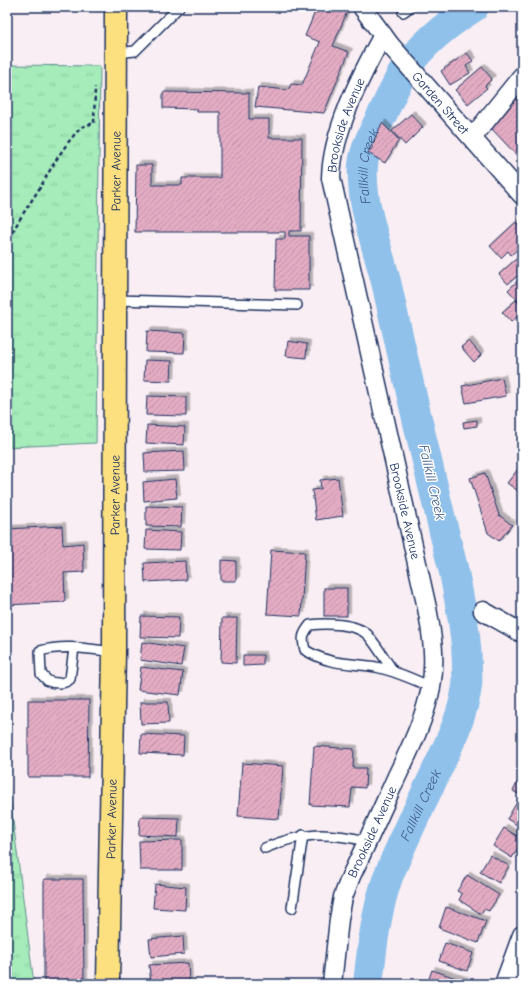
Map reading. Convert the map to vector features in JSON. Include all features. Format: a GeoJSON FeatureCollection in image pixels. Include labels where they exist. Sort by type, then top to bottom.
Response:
{"type":"FeatureCollection","features":[{"type":"Feature","properties":{"kind":"main road","name":"Parker Avenue"},"geometry":{"type":"LineString","coordinates":[[108,984],[114,652],[116,7]]}},
{"type":"Feature","properties":{"kind":"street","name":"Garden Street"},"geometry":{"type":"LineString","coordinates":[[362,7],[400,57],[522,195]]}},
{"type":"Feature","properties":{"kind":"street","name":"Brookside Avenue"},"geometry":{"type":"LineString","coordinates":[[332,984],[339,918],[343,897],[351,876],[414,740],[424,713],[431,687],[433,660],[432,634],[427,608],[331,178],[331,161],[348,107],[383,35]]}},
{"type":"Feature","properties":{"kind":"street"},"geometry":{"type":"LineString","coordinates":[[472,138],[522,76]]}},
{"type":"Feature","properties":{"kind":"street"},"geometry":{"type":"LineString","coordinates":[[483,611],[522,634]]}},
{"type":"Feature","properties":{"kind":"street"},"geometry":{"type":"LineString","coordinates":[[509,983],[522,935]]}},
{"type":"Feature","properties":{"kind":"lane"},"geometry":{"type":"LineString","coordinates":[[116,53],[135,51],[179,7]]}},
{"type":"Feature","properties":{"kind":"lane"},"geometry":{"type":"LineString","coordinates":[[116,300],[297,305]]}},
{"type":"Feature","properties":{"kind":"lane"},"geometry":{"type":"LineString","coordinates":[[393,671],[367,634],[357,628],[323,623],[310,625],[304,632],[302,640],[305,650],[317,657],[334,662],[375,667],[393,671],[431,687]]}},
{"type":"Feature","properties":{"kind":"lane"},"geometry":{"type":"LineString","coordinates":[[74,648],[70,679],[66,683],[48,681],[41,674],[40,651],[52,648],[74,648],[114,652]]}},
{"type":"Feature","properties":{"kind":"lane"},"geometry":{"type":"LineString","coordinates":[[265,848],[283,840],[324,834],[344,836],[367,841]]}},
{"type":"Feature","properties":{"kind":"lane"},"geometry":{"type":"LineString","coordinates":[[292,908],[304,836]]}},
{"type":"Feature","properties":{"kind":"path"},"geometry":{"type":"LineString","coordinates":[[7,245],[23,215],[74,135],[88,124],[94,124],[95,87]]}},
{"type":"Feature","properties":{"kind":"green space"},"geometry":{"type":"Polygon","coordinates":[[[7,65],[100,66],[96,443],[7,447],[7,65]]]}},
{"type":"Feature","properties":{"kind":"green space"},"geometry":{"type":"Polygon","coordinates":[[[7,774],[34,984],[7,984],[7,774]]]}},
{"type":"Feature","properties":{"kind":"building"},"geometry":{"type":"Polygon","coordinates":[[[317,7],[349,7],[333,46],[349,52],[324,113],[255,107],[258,87],[288,90],[291,84],[302,85],[320,42],[305,36],[317,7]]]}},
{"type":"Feature","properties":{"kind":"building"},"geometry":{"type":"Polygon","coordinates":[[[467,53],[473,61],[466,66],[470,73],[450,85],[441,71],[467,53]]]}},
{"type":"Feature","properties":{"kind":"building"},"geometry":{"type":"Polygon","coordinates":[[[482,67],[492,79],[485,86],[487,88],[468,104],[455,90],[482,67]]]}},
{"type":"Feature","properties":{"kind":"building"},"geometry":{"type":"Polygon","coordinates":[[[163,92],[249,93],[249,119],[269,119],[269,138],[302,138],[301,231],[289,231],[289,236],[309,236],[309,290],[275,290],[276,239],[285,239],[285,232],[135,232],[136,165],[152,165],[152,185],[182,185],[182,178],[220,178],[220,112],[197,112],[197,109],[163,108],[163,92]]]}},
{"type":"Feature","properties":{"kind":"building"},"geometry":{"type":"Polygon","coordinates":[[[522,92],[522,161],[491,128],[522,92]]]}},
{"type":"Feature","properties":{"kind":"building"},"geometry":{"type":"Polygon","coordinates":[[[411,114],[423,127],[405,145],[392,131],[411,114]]]}},
{"type":"Feature","properties":{"kind":"building"},"geometry":{"type":"Polygon","coordinates":[[[382,123],[399,140],[385,163],[368,153],[382,123]]]}},
{"type":"Feature","properties":{"kind":"building"},"geometry":{"type":"Polygon","coordinates":[[[516,222],[522,229],[522,245],[511,255],[508,251],[501,258],[490,246],[516,222]]]}},
{"type":"Feature","properties":{"kind":"building"},"geometry":{"type":"Polygon","coordinates":[[[522,254],[522,272],[508,284],[499,274],[522,254]]]}},
{"type":"Feature","properties":{"kind":"building"},"geometry":{"type":"Polygon","coordinates":[[[522,277],[522,303],[521,304],[508,290],[522,277]]]}},
{"type":"Feature","properties":{"kind":"building"},"geometry":{"type":"Polygon","coordinates":[[[516,300],[522,307],[522,313],[511,322],[502,312],[516,300]]]}},
{"type":"Feature","properties":{"kind":"building"},"geometry":{"type":"Polygon","coordinates":[[[147,331],[185,333],[184,353],[146,352],[147,331]]]}},
{"type":"Feature","properties":{"kind":"building"},"geometry":{"type":"Polygon","coordinates":[[[288,341],[307,344],[306,358],[286,356],[288,341]]]}},
{"type":"Feature","properties":{"kind":"building"},"geometry":{"type":"Polygon","coordinates":[[[469,341],[481,355],[474,362],[461,347],[469,341]]]}},
{"type":"Feature","properties":{"kind":"building"},"geometry":{"type":"Polygon","coordinates":[[[145,360],[172,361],[171,381],[144,380],[145,360]]]}},
{"type":"Feature","properties":{"kind":"building"},"geometry":{"type":"Polygon","coordinates":[[[502,378],[506,396],[466,403],[462,386],[502,378]]]}},
{"type":"Feature","properties":{"kind":"building"},"geometry":{"type":"Polygon","coordinates":[[[147,396],[186,397],[186,416],[146,415],[147,396]]]}},
{"type":"Feature","properties":{"kind":"building"},"geometry":{"type":"Polygon","coordinates":[[[477,420],[477,426],[464,428],[463,422],[477,420]]]}},
{"type":"Feature","properties":{"kind":"building"},"geometry":{"type":"Polygon","coordinates":[[[147,425],[185,427],[184,445],[146,443],[147,425]]]}},
{"type":"Feature","properties":{"kind":"building"},"geometry":{"type":"Polygon","coordinates":[[[184,451],[185,471],[145,472],[144,453],[184,451]]]}},
{"type":"Feature","properties":{"kind":"building"},"geometry":{"type":"Polygon","coordinates":[[[522,464],[522,494],[507,483],[522,464]]]}},
{"type":"Feature","properties":{"kind":"building"},"geometry":{"type":"Polygon","coordinates":[[[485,473],[499,515],[512,525],[499,541],[488,533],[470,478],[485,473]]]}},
{"type":"Feature","properties":{"kind":"building"},"geometry":{"type":"Polygon","coordinates":[[[338,478],[343,516],[316,520],[312,490],[321,489],[320,480],[338,478]]]}},
{"type":"Feature","properties":{"kind":"building"},"geometry":{"type":"Polygon","coordinates":[[[175,479],[177,498],[144,501],[143,482],[175,479]]]}},
{"type":"Feature","properties":{"kind":"building"},"geometry":{"type":"Polygon","coordinates":[[[146,506],[182,507],[181,527],[146,526],[146,506]]]}},
{"type":"Feature","properties":{"kind":"building"},"geometry":{"type":"Polygon","coordinates":[[[62,526],[63,545],[83,543],[84,572],[64,573],[65,602],[7,605],[7,529],[62,526]]]}},
{"type":"Feature","properties":{"kind":"building"},"geometry":{"type":"Polygon","coordinates":[[[146,530],[181,532],[180,550],[145,549],[146,530]]]}},
{"type":"Feature","properties":{"kind":"building"},"geometry":{"type":"Polygon","coordinates":[[[271,550],[305,552],[301,616],[267,614],[271,550]]]}},
{"type":"Feature","properties":{"kind":"building"},"geometry":{"type":"Polygon","coordinates":[[[221,560],[236,561],[236,581],[221,581],[221,560]]]}},
{"type":"Feature","properties":{"kind":"building"},"geometry":{"type":"Polygon","coordinates":[[[185,561],[186,580],[145,582],[144,563],[185,561]]]}},
{"type":"Feature","properties":{"kind":"building"},"geometry":{"type":"Polygon","coordinates":[[[324,588],[347,588],[347,616],[324,616],[324,588]]]}},
{"type":"Feature","properties":{"kind":"building"},"geometry":{"type":"Polygon","coordinates":[[[141,616],[179,617],[178,638],[140,637],[141,616]]]}},
{"type":"Feature","properties":{"kind":"building"},"geometry":{"type":"Polygon","coordinates":[[[222,618],[237,618],[236,663],[221,662],[222,618]]]}},
{"type":"Feature","properties":{"kind":"building"},"geometry":{"type":"Polygon","coordinates":[[[142,642],[184,648],[181,666],[140,660],[142,642]]]}},
{"type":"Feature","properties":{"kind":"building"},"geometry":{"type":"Polygon","coordinates":[[[243,655],[263,655],[263,665],[243,666],[243,655]]]}},
{"type":"Feature","properties":{"kind":"building"},"geometry":{"type":"Polygon","coordinates":[[[141,667],[183,672],[180,695],[138,690],[141,667]]]}},
{"type":"Feature","properties":{"kind":"building"},"geometry":{"type":"Polygon","coordinates":[[[28,700],[89,700],[88,777],[28,777],[28,700]]]}},
{"type":"Feature","properties":{"kind":"building"},"geometry":{"type":"Polygon","coordinates":[[[140,702],[168,702],[169,723],[141,724],[140,702]]]}},
{"type":"Feature","properties":{"kind":"building"},"geometry":{"type":"Polygon","coordinates":[[[141,734],[184,736],[183,755],[140,753],[141,734]]]}},
{"type":"Feature","properties":{"kind":"building"},"geometry":{"type":"Polygon","coordinates":[[[314,746],[354,749],[353,768],[366,768],[365,788],[352,787],[350,807],[310,805],[314,746]]]}},
{"type":"Feature","properties":{"kind":"building"},"geometry":{"type":"Polygon","coordinates":[[[242,763],[283,766],[279,819],[238,816],[242,763]]]}},
{"type":"Feature","properties":{"kind":"building"},"geometry":{"type":"Polygon","coordinates":[[[522,774],[522,796],[513,791],[522,774]]]}},
{"type":"Feature","properties":{"kind":"building"},"geometry":{"type":"Polygon","coordinates":[[[517,802],[522,805],[522,828],[507,819],[517,802]]]}},
{"type":"Feature","properties":{"kind":"building"},"geometry":{"type":"Polygon","coordinates":[[[140,817],[179,818],[178,837],[139,835],[140,817]]]}},
{"type":"Feature","properties":{"kind":"building"},"geometry":{"type":"Polygon","coordinates":[[[504,828],[522,839],[512,858],[493,846],[504,828]]]}},
{"type":"Feature","properties":{"kind":"building"},"geometry":{"type":"Polygon","coordinates":[[[182,840],[182,870],[140,870],[139,841],[182,840]]]}},
{"type":"Feature","properties":{"kind":"building"},"geometry":{"type":"Polygon","coordinates":[[[490,855],[509,866],[499,883],[480,872],[490,855]]]}},
{"type":"Feature","properties":{"kind":"building"},"geometry":{"type":"Polygon","coordinates":[[[467,875],[499,895],[489,911],[484,909],[481,914],[459,900],[462,894],[457,891],[467,875]]]}},
{"type":"Feature","properties":{"kind":"building"},"geometry":{"type":"Polygon","coordinates":[[[44,879],[83,879],[84,984],[44,984],[44,879]]]}},
{"type":"Feature","properties":{"kind":"building"},"geometry":{"type":"Polygon","coordinates":[[[155,884],[186,887],[185,910],[153,908],[155,884]]]}},
{"type":"Feature","properties":{"kind":"building"},"geometry":{"type":"Polygon","coordinates":[[[446,907],[486,921],[478,943],[439,928],[446,907]]]}},
{"type":"Feature","properties":{"kind":"building"},"geometry":{"type":"Polygon","coordinates":[[[183,936],[184,954],[151,957],[149,939],[183,936]]]}},
{"type":"Feature","properties":{"kind":"building"},"geometry":{"type":"Polygon","coordinates":[[[445,943],[473,953],[467,971],[439,961],[445,943]]]}},
{"type":"Feature","properties":{"kind":"building"},"geometry":{"type":"Polygon","coordinates":[[[188,963],[189,982],[151,984],[149,965],[188,963]]]}},
{"type":"Feature","properties":{"kind":"building"},"geometry":{"type":"Polygon","coordinates":[[[432,970],[465,981],[463,984],[427,984],[432,970]]]}},
{"type":"Feature","properties":{"kind":"waterway","name":"Fallkill Creek"},"geometry":{"type":"LineString","coordinates":[[368,984],[377,916],[384,890],[405,838],[445,753],[462,709],[467,686],[467,656],[461,608],[454,572],[419,429],[387,286],[370,226],[364,195],[363,165],[371,138],[397,83],[409,64],[434,36],[474,7]]}}]}
